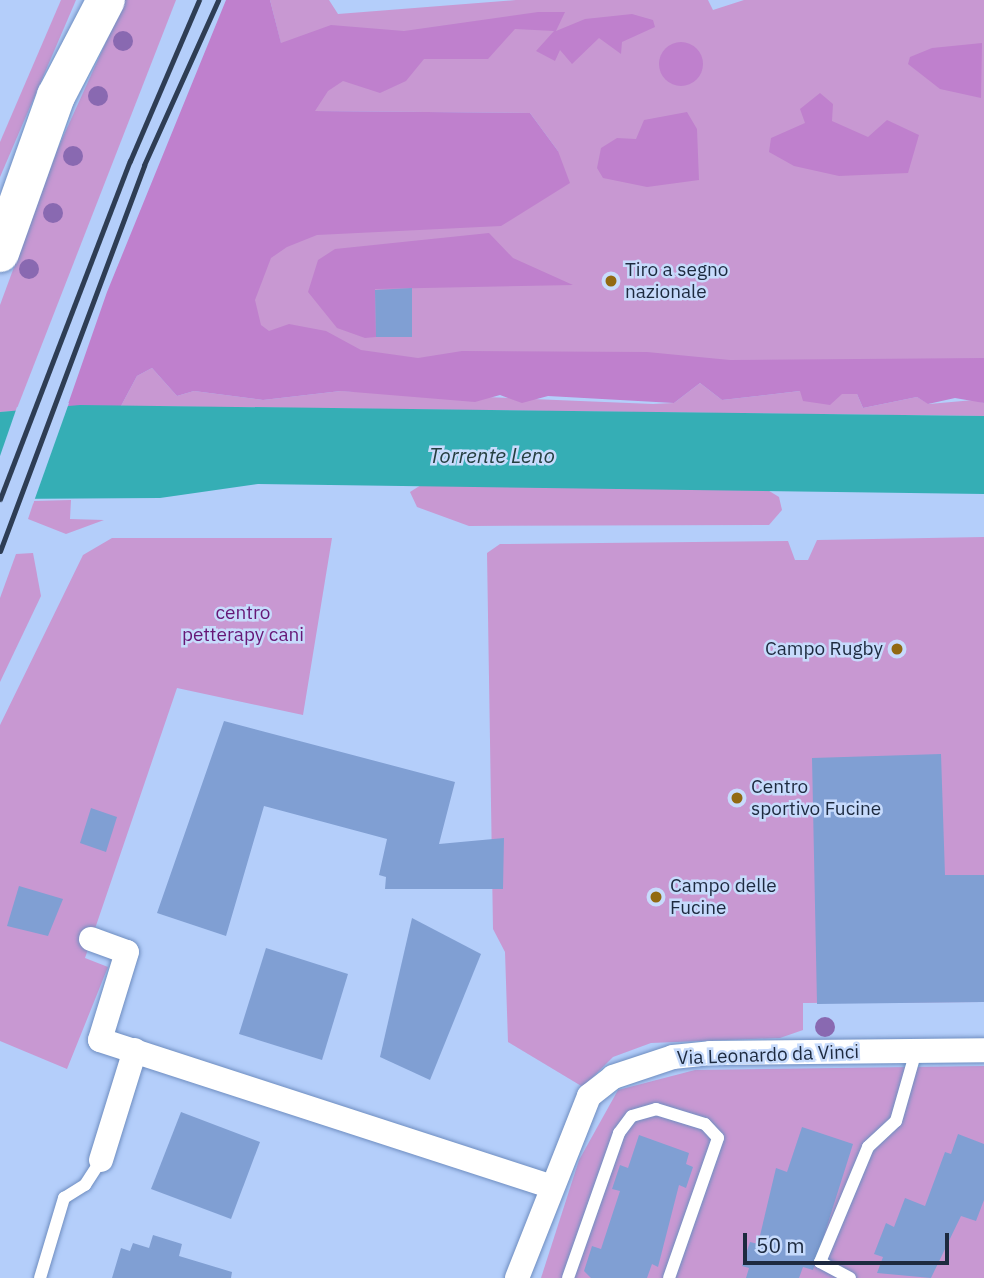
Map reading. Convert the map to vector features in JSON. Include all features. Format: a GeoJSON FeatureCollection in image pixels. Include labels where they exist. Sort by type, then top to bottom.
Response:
{"type":"FeatureCollection","features":[{"type":"Feature","properties":{"kind":"main road"},"geometry":{"type":"LineString","coordinates":[[0,253],[56,96],[106,0]]}},
{"type":"Feature","properties":{"kind":"street"},"geometry":{"type":"LineString","coordinates":[[91,939],[127,952],[100,1040],[550,1186]]}},
{"type":"Feature","properties":{"kind":"street"},"geometry":{"type":"LineString","coordinates":[[101,1160],[135,1050]]}},
{"type":"Feature","properties":{"kind":"street","name":"Via Leonardo da Vinci"},"geometry":{"type":"LineString","coordinates":[[517,1278],[550,1186],[589,1096],[640,1066],[710,1053],[984,1050]]}},
{"type":"Feature","properties":{"kind":"lane"},"geometry":{"type":"LineString","coordinates":[[849,1278],[820,1262],[868,1147],[896,1121],[916,1051]]}},
{"type":"Feature","properties":{"kind":"lane"},"geometry":{"type":"LineString","coordinates":[[568,1278],[619,1133],[632,1116],[656,1109],[705,1124],[718,1138],[669,1278]]}},
{"type":"Feature","properties":{"kind":"lane"},"geometry":{"type":"LineString","coordinates":[[40,1278],[64,1198],[85,1185],[101,1160]]}},
{"type":"Feature","properties":{"kind":"green space"},"geometry":{"type":"Polygon","coordinates":[[[61,0],[76,0],[0,177],[0,142],[61,0]]]}},
{"type":"Feature","properties":{"kind":"green space"},"geometry":{"type":"Polygon","coordinates":[[[125,0],[176,0],[16,411],[0,412],[0,305],[58,148],[125,0]]]}},
{"type":"Feature","properties":{"kind":"green space"},"geometry":{"type":"Polygon","coordinates":[[[270,0],[329,0],[338,14],[516,0],[708,0],[713,10],[744,0],[984,0],[984,366],[235,377],[243,197],[558,151],[530,113],[314,111],[281,44],[270,0]]]}},
{"type":"Feature","properties":{"kind":"green space"},"geometry":{"type":"Polygon","coordinates":[[[152,368],[177,396],[194,391],[263,400],[341,391],[653,404],[674,403],[700,383],[722,400],[800,391],[857,394],[863,408],[917,397],[929,404],[974,400],[984,403],[984,416],[121,406],[137,376],[152,368]]]}},
{"type":"Feature","properties":{"kind":"green space"},"geometry":{"type":"Polygon","coordinates":[[[421,485],[766,489],[779,497],[782,510],[769,525],[469,526],[417,507],[410,492],[421,485]]]}},
{"type":"Feature","properties":{"kind":"green space"},"geometry":{"type":"Polygon","coordinates":[[[71,500],[70,519],[104,520],[66,534],[28,519],[34,501],[71,500]]]}},
{"type":"Feature","properties":{"kind":"green space","name":"Centro sportivo Fucine"},"geometry":{"type":"Polygon","coordinates":[[[984,537],[984,1002],[803,1003],[803,1030],[780,1038],[651,1043],[613,1057],[583,1087],[508,1042],[505,952],[493,929],[487,553],[500,544],[788,541],[795,560],[808,560],[817,540],[984,537]]]}},
{"type":"Feature","properties":{"kind":"green space","name":"centro petterapy cani"},"geometry":{"type":"Polygon","coordinates":[[[112,538],[332,538],[303,715],[177,688],[85,958],[108,967],[67,1069],[0,1041],[0,725],[83,555],[112,538]]]}},
{"type":"Feature","properties":{"kind":"green space"},"geometry":{"type":"Polygon","coordinates":[[[33,553],[41,596],[0,682],[0,598],[16,554],[33,553]]]}},
{"type":"Feature","properties":{"kind":"green space"},"geometry":{"type":"Polygon","coordinates":[[[984,1066],[984,1278],[541,1278],[579,1160],[618,1090],[695,1070],[984,1066]]]}},
{"type":"Feature","properties":{"kind":"shaded area"},"geometry":{"type":"Polygon","coordinates":[[[226,0],[270,0],[281,43],[331,25],[404,31],[538,12],[565,12],[556,31],[585,19],[632,14],[653,20],[655,27],[622,42],[621,54],[599,38],[572,64],[560,50],[555,61],[536,51],[554,31],[515,29],[488,59],[424,59],[406,81],[380,93],[343,81],[328,91],[315,111],[530,113],[558,151],[570,183],[501,226],[317,235],[287,247],[271,258],[255,300],[261,325],[269,331],[289,324],[326,331],[361,350],[418,358],[462,351],[647,352],[730,360],[984,358],[984,403],[955,398],[928,404],[917,397],[863,408],[857,394],[842,394],[830,405],[803,401],[800,391],[722,400],[700,383],[674,403],[548,396],[522,403],[500,395],[475,402],[341,391],[263,400],[194,391],[177,396],[152,368],[137,376],[121,406],[67,407],[107,292],[226,0]]]}},
{"type":"Feature","properties":{"kind":"shaded area"},"geometry":{"type":"Polygon","coordinates":[[[681,42],[696,49],[703,64],[696,79],[681,86],[666,79],[659,64],[666,49],[681,42]]]}},
{"type":"Feature","properties":{"kind":"shaded area"},"geometry":{"type":"Polygon","coordinates":[[[982,43],[981,98],[940,89],[908,64],[910,57],[932,48],[982,43]]]}},
{"type":"Feature","properties":{"kind":"shaded area"},"geometry":{"type":"Polygon","coordinates":[[[820,93],[833,104],[832,121],[868,137],[887,120],[919,135],[908,173],[839,176],[794,166],[769,152],[771,138],[805,123],[800,109],[820,93]]]}},
{"type":"Feature","properties":{"kind":"shaded area"},"geometry":{"type":"Polygon","coordinates":[[[687,112],[697,129],[699,180],[647,187],[603,178],[597,168],[601,148],[617,138],[636,139],[644,120],[687,112]]]}},
{"type":"Feature","properties":{"kind":"shaded area"},"geometry":{"type":"Polygon","coordinates":[[[489,233],[513,258],[573,285],[375,289],[376,337],[365,338],[337,328],[308,292],[318,260],[335,249],[489,233]]]}},
{"type":"Feature","properties":{"kind":"water","name":"Torrente Leno"},"geometry":{"type":"Polygon","coordinates":[[[80,405],[984,416],[984,494],[258,484],[160,498],[0,499],[0,412],[80,405]]]}},
{"type":"Feature","properties":{"kind":"pier"},"geometry":{"type":"Polygon","coordinates":[[[69,403],[33,504],[0,503],[0,456],[17,407],[69,403]]]}},
{"type":"Feature","properties":{"kind":"building"},"geometry":{"type":"Polygon","coordinates":[[[412,288],[412,337],[376,337],[375,290],[412,288]]]}},
{"type":"Feature","properties":{"kind":"building"},"geometry":{"type":"Polygon","coordinates":[[[224,721],[455,782],[439,844],[504,838],[503,889],[385,889],[386,877],[379,875],[387,839],[264,806],[226,936],[157,913],[224,721]]]}},
{"type":"Feature","properties":{"kind":"building"},"geometry":{"type":"Polygon","coordinates":[[[941,754],[945,875],[984,875],[984,1002],[817,1004],[812,758],[941,754]]]}},
{"type":"Feature","properties":{"kind":"building"},"geometry":{"type":"Polygon","coordinates":[[[91,808],[117,817],[106,852],[80,843],[91,808]]]}},
{"type":"Feature","properties":{"kind":"building"},"geometry":{"type":"Polygon","coordinates":[[[19,886],[63,899],[48,936],[7,926],[19,886]]]}},
{"type":"Feature","properties":{"kind":"building"},"geometry":{"type":"Polygon","coordinates":[[[412,918],[481,954],[430,1080],[380,1057],[412,918]]]}},
{"type":"Feature","properties":{"kind":"building"},"geometry":{"type":"Polygon","coordinates":[[[266,948],[348,974],[322,1060],[239,1034],[266,948]]]}},
{"type":"Feature","properties":{"kind":"building"},"geometry":{"type":"Polygon","coordinates":[[[181,1112],[260,1142],[231,1219],[151,1189],[181,1112]]]}},
{"type":"Feature","properties":{"kind":"building"},"geometry":{"type":"Polygon","coordinates":[[[802,1127],[853,1144],[813,1270],[803,1267],[799,1278],[746,1278],[749,1268],[742,1266],[750,1242],[758,1244],[776,1168],[787,1172],[802,1127]]]}},
{"type":"Feature","properties":{"kind":"building"},"geometry":{"type":"Polygon","coordinates":[[[958,1134],[984,1144],[984,1200],[976,1221],[961,1216],[931,1278],[877,1273],[883,1257],[874,1254],[886,1223],[894,1227],[905,1198],[925,1206],[945,1152],[951,1154],[958,1134]]]}},
{"type":"Feature","properties":{"kind":"building"},"geometry":{"type":"Polygon","coordinates":[[[639,1135],[689,1153],[686,1164],[693,1167],[686,1188],[679,1185],[658,1267],[652,1264],[647,1278],[591,1278],[584,1271],[592,1246],[601,1249],[620,1191],[612,1189],[620,1165],[628,1168],[639,1135]]]}},
{"type":"Feature","properties":{"kind":"building"},"geometry":{"type":"Polygon","coordinates":[[[153,1235],[182,1244],[179,1256],[232,1272],[231,1278],[112,1278],[121,1248],[130,1251],[133,1243],[149,1248],[153,1235]]]}},
{"type":"Feature","properties":{"kind":"railway"},"geometry":{"type":"LineString","coordinates":[[0,499],[130,161],[199,0]]}},
{"type":"Feature","properties":{"kind":"railway"},"geometry":{"type":"LineString","coordinates":[[0,551],[144,165],[218,0]]}},
{"type":"Feature","properties":{"kind":"place","name":"Tiro a segno nazionale"},"geometry":{"type":"Point","coordinates":[611,281]}},
{"type":"Feature","properties":{"kind":"place","name":"Campo Rugby"},"geometry":{"type":"Point","coordinates":[897,649]}},
{"type":"Feature","properties":{"kind":"place","name":"Centro sportivo Fucine"},"geometry":{"type":"Point","coordinates":[737,798]}},
{"type":"Feature","properties":{"kind":"place","name":"Campo delle Fucine"},"geometry":{"type":"Point","coordinates":[656,897]}}]}
